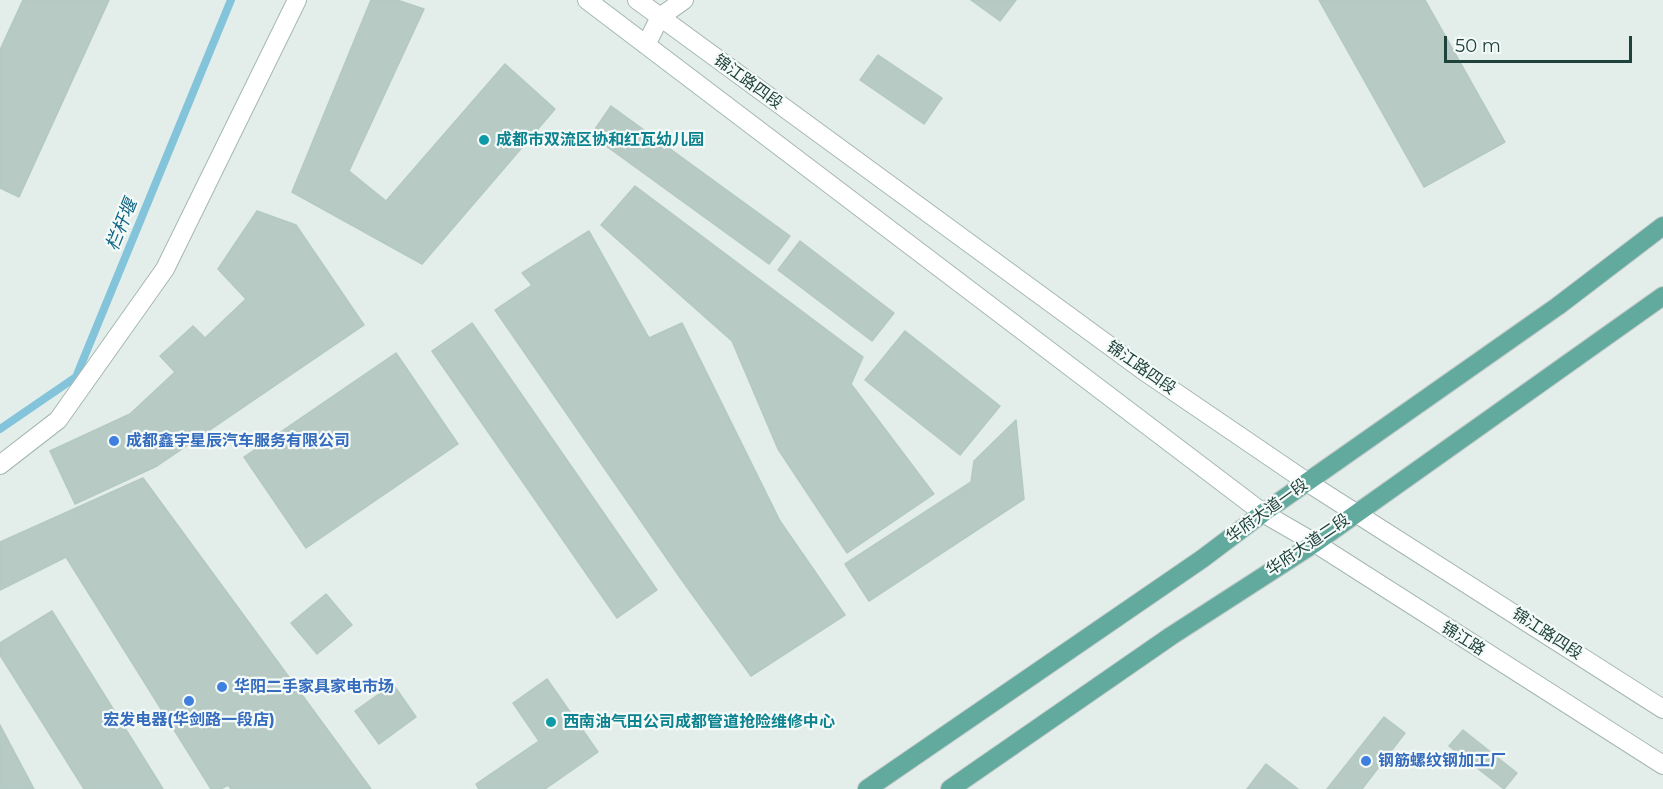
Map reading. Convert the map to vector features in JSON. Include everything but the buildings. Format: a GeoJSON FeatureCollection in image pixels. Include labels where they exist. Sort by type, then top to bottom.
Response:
{"type":"FeatureCollection","features":[{"type":"Feature","properties":{"kind":"main road","name":"华府大道一段"},"geometry":{"type":"LineString","coordinates":[[867,789],[1202,559],[1263,513],[1558,306],[1663,226]]}},
{"type":"Feature","properties":{"kind":"main road","name":"华府大道二段"},"geometry":{"type":"LineString","coordinates":[[950,789],[1171,636],[1315,543],[1663,296]]}},
{"type":"Feature","properties":{"kind":"street"},"geometry":{"type":"LineString","coordinates":[[0,465],[58,420],[165,269],[297,0]]}},
{"type":"Feature","properties":{"kind":"street","name":"锦江路四段"},"geometry":{"type":"LineString","coordinates":[[587,0],[1263,513]]}},
{"type":"Feature","properties":{"kind":"street","name":"锦江路四段"},"geometry":{"type":"LineString","coordinates":[[637,0],[1144,371],[1307,482],[1663,709]]}},
{"type":"Feature","properties":{"kind":"street"},"geometry":{"type":"LineString","coordinates":[[646,45],[660,17],[684,0]]}},
{"type":"Feature","properties":{"kind":"street","name":"锦江路"},"geometry":{"type":"LineString","coordinates":[[1263,513],[1315,543],[1663,765]]}},
{"type":"Feature","properties":{"kind":"waterway","name":"栏杆堰"},"geometry":{"type":"LineString","coordinates":[[0,429],[76,377],[231,0]]}},
{"type":"Feature","properties":{"kind":"place","name":"成都市双流区协和红瓦幼儿园"},"geometry":{"type":"Point","coordinates":[484,140]}},
{"type":"Feature","properties":{"kind":"place","name":"成都鑫宇星辰汽车服务有限公司"},"geometry":{"type":"Point","coordinates":[114,441]}},
{"type":"Feature","properties":{"kind":"place","name":"华阳二手家具家电市场"},"geometry":{"type":"Point","coordinates":[222,687]}},
{"type":"Feature","properties":{"kind":"place","name":"宏发电器(华剑路一段店)"},"geometry":{"type":"Point","coordinates":[189,701]}},
{"type":"Feature","properties":{"kind":"place","name":"西南油气田公司成都管道抢险维修中心"},"geometry":{"type":"Point","coordinates":[551,722]}},
{"type":"Feature","properties":{"kind":"place","name":"钢筋螺纹钢加工厂"},"geometry":{"type":"Point","coordinates":[1366,761]}}]}
